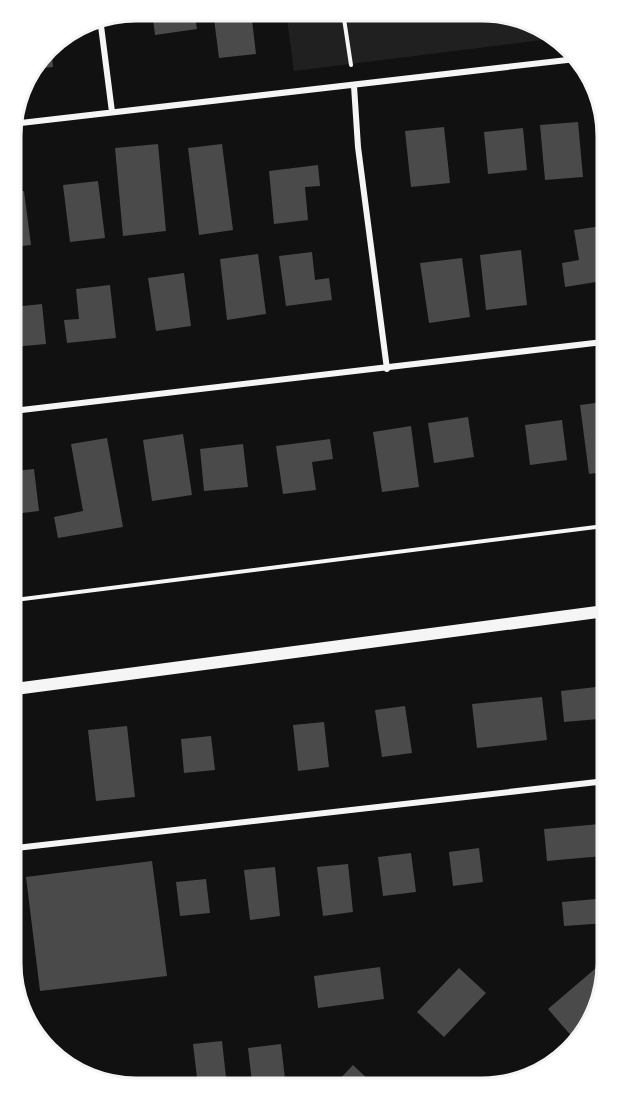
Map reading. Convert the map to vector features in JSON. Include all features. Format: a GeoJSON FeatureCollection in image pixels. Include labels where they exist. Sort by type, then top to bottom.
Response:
{"type":"FeatureCollection","features":[{"type":"Feature","properties":{"kind":"main road"},"geometry":{"type":"LineString","coordinates":[[21,688],[597,612]]}},
{"type":"Feature","properties":{"kind":"street"},"geometry":{"type":"LineString","coordinates":[[101,26],[112,112]]}},
{"type":"Feature","properties":{"kind":"street"},"geometry":{"type":"LineString","coordinates":[[22,123],[568,60]]}},
{"type":"Feature","properties":{"kind":"street"},"geometry":{"type":"LineString","coordinates":[[354,86],[358,147],[387,369]]}},
{"type":"Feature","properties":{"kind":"street"},"geometry":{"type":"LineString","coordinates":[[21,410],[597,343]]}},
{"type":"Feature","properties":{"kind":"street"},"geometry":{"type":"LineString","coordinates":[[21,847],[597,782]]}},
{"type":"Feature","properties":{"kind":"path"},"geometry":{"type":"LineString","coordinates":[[344,21],[354,86]]}},
{"type":"Feature","properties":{"kind":"path"},"geometry":{"type":"LineString","coordinates":[[21,599],[597,527]]}},
{"type":"Feature","properties":{"kind":"shaded area"},"geometry":{"type":"Polygon","coordinates":[[[287,21],[489,21],[519,27],[545,39],[294,71],[287,21]]]}},
{"type":"Feature","properties":{"kind":"building"},"geometry":{"type":"Polygon","coordinates":[[[153,21],[196,21],[197,29],[155,35],[153,21]]]}},
{"type":"Feature","properties":{"kind":"building"},"geometry":{"type":"Polygon","coordinates":[[[214,21],[252,21],[256,54],[219,58],[214,21]]]}},
{"type":"Feature","properties":{"kind":"building"},"geometry":{"type":"Polygon","coordinates":[[[52,58],[53,67],[43,68],[52,58]]]}},
{"type":"Feature","properties":{"kind":"building"},"geometry":{"type":"Polygon","coordinates":[[[578,122],[583,177],[545,180],[540,125],[578,122]]]}},
{"type":"Feature","properties":{"kind":"building"},"geometry":{"type":"Polygon","coordinates":[[[444,127],[450,183],[411,187],[405,131],[444,127]]]}},
{"type":"Feature","properties":{"kind":"building"},"geometry":{"type":"Polygon","coordinates":[[[523,128],[527,170],[488,174],[484,132],[523,128]]]}},
{"type":"Feature","properties":{"kind":"building"},"geometry":{"type":"Polygon","coordinates":[[[158,144],[166,231],[123,236],[115,148],[158,144]]]}},
{"type":"Feature","properties":{"kind":"building"},"geometry":{"type":"Polygon","coordinates":[[[222,144],[233,230],[199,235],[188,148],[222,144]]]}},
{"type":"Feature","properties":{"kind":"building"},"geometry":{"type":"Polygon","coordinates":[[[318,165],[320,186],[305,187],[308,220],[274,224],[269,171],[318,165]]]}},
{"type":"Feature","properties":{"kind":"building"},"geometry":{"type":"Polygon","coordinates":[[[98,181],[105,238],[70,242],[63,185],[98,181]]]}},
{"type":"Feature","properties":{"kind":"building"},"geometry":{"type":"Polygon","coordinates":[[[24,191],[31,245],[21,246],[21,192],[24,191]]]}},
{"type":"Feature","properties":{"kind":"building"},"geometry":{"type":"Polygon","coordinates":[[[597,227],[597,282],[565,287],[562,263],[579,260],[574,230],[597,227]]]}},
{"type":"Feature","properties":{"kind":"building"},"geometry":{"type":"Polygon","coordinates":[[[521,250],[527,305],[486,310],[480,255],[521,250]]]}},
{"type":"Feature","properties":{"kind":"building"},"geometry":{"type":"Polygon","coordinates":[[[312,252],[315,280],[329,278],[332,300],[286,306],[279,256],[312,252]]]}},
{"type":"Feature","properties":{"kind":"building"},"geometry":{"type":"Polygon","coordinates":[[[258,254],[266,314],[227,320],[220,259],[258,254]]]}},
{"type":"Feature","properties":{"kind":"building"},"geometry":{"type":"Polygon","coordinates":[[[462,258],[470,317],[429,323],[420,263],[462,258]]]}},
{"type":"Feature","properties":{"kind":"building"},"geometry":{"type":"Polygon","coordinates":[[[184,273],[191,326],[156,331],[148,278],[184,273]]]}},
{"type":"Feature","properties":{"kind":"building"},"geometry":{"type":"Polygon","coordinates":[[[110,285],[116,338],[67,343],[64,320],[79,319],[76,289],[110,285]]]}},
{"type":"Feature","properties":{"kind":"building"},"geometry":{"type":"Polygon","coordinates":[[[42,304],[46,344],[21,346],[21,306],[42,304]]]}},
{"type":"Feature","properties":{"kind":"building"},"geometry":{"type":"Polygon","coordinates":[[[597,403],[597,473],[589,474],[580,405],[597,403]]]}},
{"type":"Feature","properties":{"kind":"building"},"geometry":{"type":"Polygon","coordinates":[[[468,417],[474,457],[434,463],[428,423],[468,417]]]}},
{"type":"Feature","properties":{"kind":"building"},"geometry":{"type":"Polygon","coordinates":[[[562,420],[567,460],[530,465],[525,425],[562,420]]]}},
{"type":"Feature","properties":{"kind":"building"},"geometry":{"type":"Polygon","coordinates":[[[411,426],[419,487],[382,492],[373,432],[411,426]]]}},
{"type":"Feature","properties":{"kind":"building"},"geometry":{"type":"Polygon","coordinates":[[[183,434],[192,495],[152,501],[143,440],[183,434]]]}},
{"type":"Feature","properties":{"kind":"building"},"geometry":{"type":"Polygon","coordinates":[[[107,438],[123,527],[58,538],[54,517],[83,511],[71,444],[107,438]]]}},
{"type":"Feature","properties":{"kind":"building"},"geometry":{"type":"Polygon","coordinates":[[[330,439],[333,459],[312,462],[316,490],[283,494],[276,446],[330,439]]]}},
{"type":"Feature","properties":{"kind":"building"},"geometry":{"type":"Polygon","coordinates":[[[243,444],[248,487],[204,491],[200,449],[243,444]]]}},
{"type":"Feature","properties":{"kind":"building"},"geometry":{"type":"Polygon","coordinates":[[[34,469],[39,511],[21,513],[21,470],[34,469]]]}},
{"type":"Feature","properties":{"kind":"building"},"geometry":{"type":"Polygon","coordinates":[[[596,687],[597,719],[564,722],[561,691],[596,687]]]}},
{"type":"Feature","properties":{"kind":"building"},"geometry":{"type":"Polygon","coordinates":[[[542,697],[547,740],[477,748],[472,704],[542,697]]]}},
{"type":"Feature","properties":{"kind":"building"},"geometry":{"type":"Polygon","coordinates":[[[405,706],[412,753],[382,757],[375,710],[405,706]]]}},
{"type":"Feature","properties":{"kind":"building"},"geometry":{"type":"Polygon","coordinates":[[[324,722],[329,767],[298,771],[293,725],[324,722]]]}},
{"type":"Feature","properties":{"kind":"building"},"geometry":{"type":"Polygon","coordinates":[[[127,726],[135,797],[96,801],[88,730],[127,726]]]}},
{"type":"Feature","properties":{"kind":"building"},"geometry":{"type":"Polygon","coordinates":[[[211,736],[215,770],[184,773],[181,739],[211,736]]]}},
{"type":"Feature","properties":{"kind":"building"},"geometry":{"type":"Polygon","coordinates":[[[597,824],[597,857],[547,861],[544,829],[597,824]]]}},
{"type":"Feature","properties":{"kind":"building"},"geometry":{"type":"Polygon","coordinates":[[[479,848],[483,882],[453,886],[449,852],[479,848]]]}},
{"type":"Feature","properties":{"kind":"building"},"geometry":{"type":"Polygon","coordinates":[[[411,853],[416,892],[383,896],[378,857],[411,853]]]}},
{"type":"Feature","properties":{"kind":"building"},"geometry":{"type":"Polygon","coordinates":[[[152,861],[167,976],[40,991],[26,877],[152,861]]]}},
{"type":"Feature","properties":{"kind":"building"},"geometry":{"type":"Polygon","coordinates":[[[348,864],[353,912],[323,916],[317,867],[348,864]]]}},
{"type":"Feature","properties":{"kind":"building"},"geometry":{"type":"Polygon","coordinates":[[[275,867],[280,916],[250,920],[244,870],[275,867]]]}},
{"type":"Feature","properties":{"kind":"building"},"geometry":{"type":"Polygon","coordinates":[[[206,879],[210,913],[180,916],[176,882],[206,879]]]}},
{"type":"Feature","properties":{"kind":"building"},"geometry":{"type":"Polygon","coordinates":[[[597,899],[597,924],[564,926],[562,902],[597,899]]]}},
{"type":"Feature","properties":{"kind":"building"},"geometry":{"type":"Polygon","coordinates":[[[380,967],[384,999],[318,1008],[314,976],[380,967]]]}},
{"type":"Feature","properties":{"kind":"building"},"geometry":{"type":"Polygon","coordinates":[[[597,967],[591,1000],[582,1020],[571,1035],[548,1009],[597,967]]]}},
{"type":"Feature","properties":{"kind":"building"},"geometry":{"type":"Polygon","coordinates":[[[459,968],[486,993],[444,1037],[417,1012],[459,968]]]}},
{"type":"Feature","properties":{"kind":"building"},"geometry":{"type":"Polygon","coordinates":[[[222,1041],[226,1078],[197,1078],[193,1044],[222,1041]]]}},
{"type":"Feature","properties":{"kind":"building"},"geometry":{"type":"Polygon","coordinates":[[[281,1044],[285,1078],[252,1078],[248,1048],[281,1044]]]}},
{"type":"Feature","properties":{"kind":"building"},"geometry":{"type":"Polygon","coordinates":[[[353,1065],[367,1078],[341,1078],[353,1065]]]}}]}
